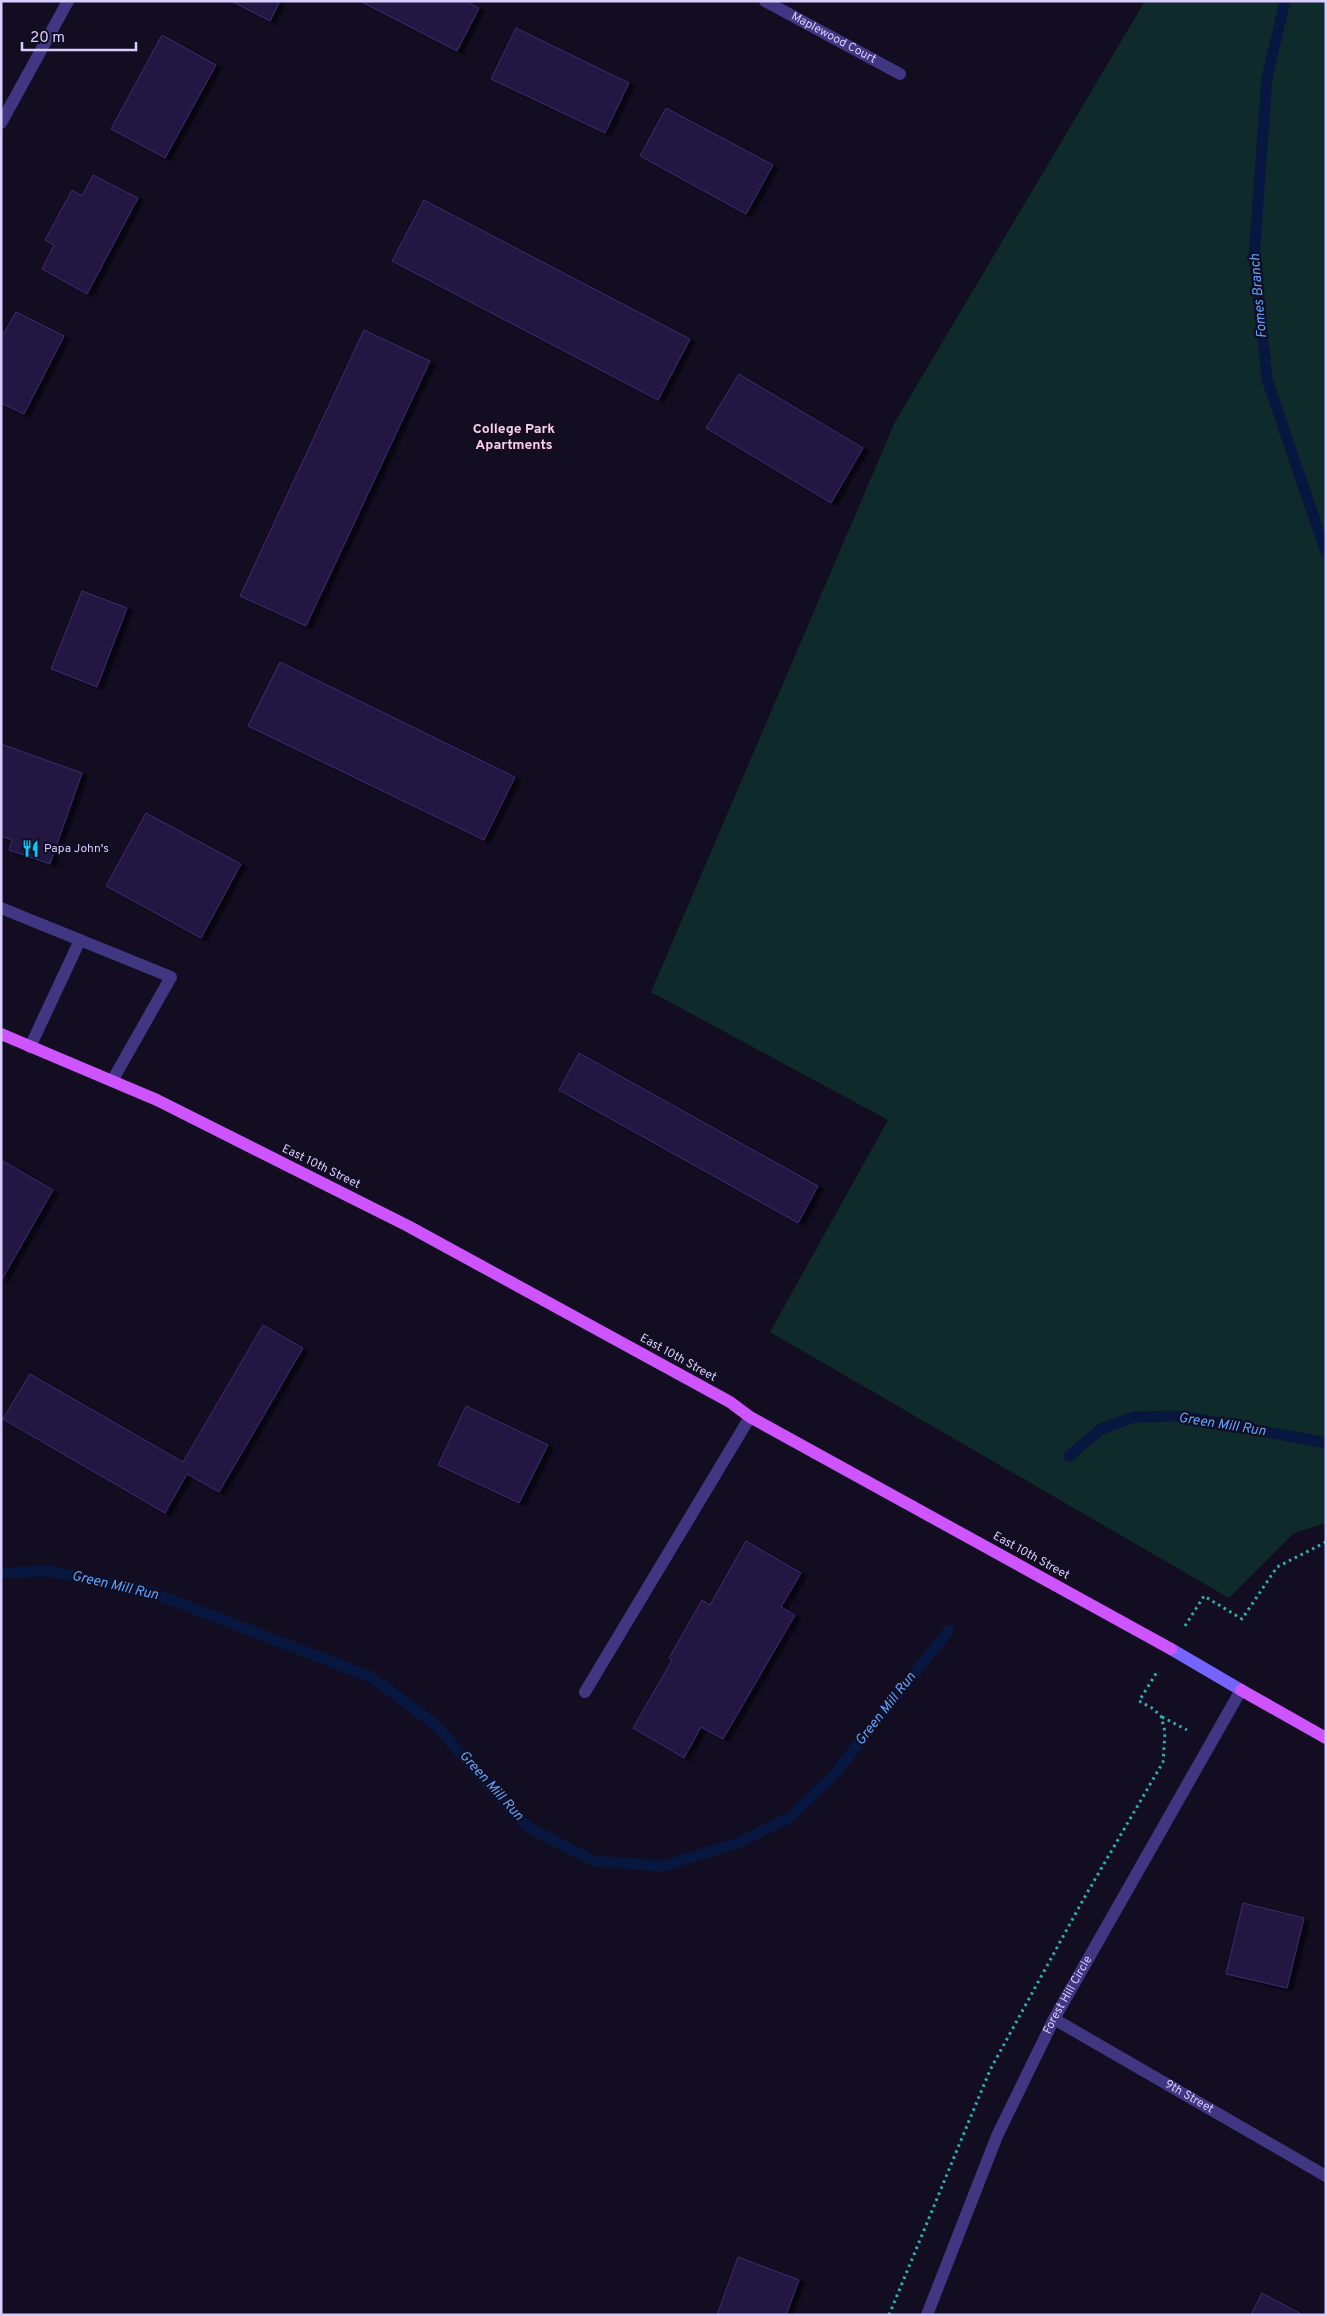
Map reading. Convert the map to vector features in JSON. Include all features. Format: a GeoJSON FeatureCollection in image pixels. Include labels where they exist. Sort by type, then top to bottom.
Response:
{"type":"FeatureCollection","features":[{"type":"Feature","properties":{"kind":"main road","name":"East 10th Street"},"geometry":{"type":"LineString","coordinates":[[1,1034],[157,1100],[408,1226],[730,1402],[750,1417],[1171,1649],[1326,1738]]}},
{"type":"Feature","properties":{"kind":"street"},"geometry":{"type":"LineString","coordinates":[[1,123],[68,1]]}},
{"type":"Feature","properties":{"kind":"street","name":"Maplewood Court"},"geometry":{"type":"LineString","coordinates":[[766,1],[900,74]]}},
{"type":"Feature","properties":{"kind":"street"},"geometry":{"type":"LineString","coordinates":[[1,908],[171,977],[112,1081]]}},
{"type":"Feature","properties":{"kind":"street"},"geometry":{"type":"LineString","coordinates":[[30,1047],[80,940]]}},
{"type":"Feature","properties":{"kind":"street"},"geometry":{"type":"LineString","coordinates":[[585,1692],[750,1417]]}},
{"type":"Feature","properties":{"kind":"street","name":"Forest Hill Circle"},"geometry":{"type":"LineString","coordinates":[[927,2315],[997,2136],[1054,2019],[1241,1690]]}},
{"type":"Feature","properties":{"kind":"street","name":"9th Street"},"geometry":{"type":"LineString","coordinates":[[1054,2019],[1326,2176]]}},
{"type":"Feature","properties":{"kind":"path"},"geometry":{"type":"LineString","coordinates":[[1204,1596],[1242,1619],[1277,1567],[1326,1542]]}},
{"type":"Feature","properties":{"kind":"green space"},"geometry":{"type":"Polygon","coordinates":[[[1145,1],[1326,1],[1326,1523],[1294,1533],[1229,1598],[770,1332],[888,1120],[651,992],[895,422],[1145,1]]]}},
{"type":"Feature","properties":{"kind":"building"},"geometry":{"type":"Polygon","coordinates":[[[231,1],[280,1],[270,21],[231,1]]]}},
{"type":"Feature","properties":{"kind":"building"},"geometry":{"type":"Polygon","coordinates":[[[360,1],[465,1],[479,8],[457,51],[360,1]]]}},
{"type":"Feature","properties":{"kind":"building"},"geometry":{"type":"Polygon","coordinates":[[[516,28],[629,83],[605,133],[491,79],[516,28]]]}},
{"type":"Feature","properties":{"kind":"building"},"geometry":{"type":"Polygon","coordinates":[[[162,35],[216,65],[165,158],[111,129],[162,35]]]}},
{"type":"Feature","properties":{"kind":"building"},"geometry":{"type":"Polygon","coordinates":[[[666,108],[773,165],[746,214],[640,156],[666,108]]]}},
{"type":"Feature","properties":{"kind":"building"},"geometry":{"type":"Polygon","coordinates":[[[93,175],[138,198],[87,294],[42,269],[54,245],[45,240],[72,190],[82,196],[93,175]]]}},
{"type":"Feature","properties":{"kind":"building"},"geometry":{"type":"Polygon","coordinates":[[[424,200],[690,339],[658,400],[392,261],[424,200]]]}},
{"type":"Feature","properties":{"kind":"building"},"geometry":{"type":"Polygon","coordinates":[[[16,312],[64,336],[24,414],[1,403],[1,332],[4,333],[16,312]]]}},
{"type":"Feature","properties":{"kind":"building"},"geometry":{"type":"Polygon","coordinates":[[[364,330],[430,361],[306,626],[240,596],[364,330]]]}},
{"type":"Feature","properties":{"kind":"building"},"geometry":{"type":"Polygon","coordinates":[[[739,374],[863,448],[831,503],[706,428],[739,374]]]}},
{"type":"Feature","properties":{"kind":"building"},"geometry":{"type":"Polygon","coordinates":[[[82,591],[127,608],[97,687],[51,669],[82,591]]]}},
{"type":"Feature","properties":{"kind":"building"},"geometry":{"type":"Polygon","coordinates":[[[280,662],[515,777],[484,840],[248,726],[280,662]]]}},
{"type":"Feature","properties":{"kind":"building"},"geometry":{"type":"Polygon","coordinates":[[[1,744],[82,773],[50,864],[9,850],[12,840],[1,836],[1,744]]]}},
{"type":"Feature","properties":{"kind":"building"},"geometry":{"type":"Polygon","coordinates":[[[146,813],[241,864],[201,938],[106,886],[146,813]]]}},
{"type":"Feature","properties":{"kind":"building"},"geometry":{"type":"Polygon","coordinates":[[[579,1053],[818,1186],[798,1223],[559,1090],[579,1053]]]}},
{"type":"Feature","properties":{"kind":"building"},"geometry":{"type":"Polygon","coordinates":[[[1,1160],[53,1190],[1,1281],[1,1160]]]}},
{"type":"Feature","properties":{"kind":"building"},"geometry":{"type":"Polygon","coordinates":[[[263,1325],[303,1348],[219,1492],[187,1474],[165,1513],[3,1419],[30,1374],[183,1462],[263,1325]]]}},
{"type":"Feature","properties":{"kind":"building"},"geometry":{"type":"Polygon","coordinates":[[[466,1406],[548,1445],[519,1503],[438,1465],[466,1406]]]}},
{"type":"Feature","properties":{"kind":"building"},"geometry":{"type":"Polygon","coordinates":[[[746,1541],[801,1573],[781,1607],[795,1615],[723,1739],[701,1727],[684,1758],[633,1728],[672,1660],[669,1658],[702,1600],[710,1605],[746,1541]]]}},
{"type":"Feature","properties":{"kind":"building"},"geometry":{"type":"Polygon","coordinates":[[[1243,1903],[1304,1918],[1287,1988],[1226,1974],[1243,1903]]]}},
{"type":"Feature","properties":{"kind":"building"},"geometry":{"type":"Polygon","coordinates":[[[738,2257],[799,2280],[786,2315],[717,2315],[738,2257]]]}},
{"type":"Feature","properties":{"kind":"building"},"geometry":{"type":"Polygon","coordinates":[[[1262,2293],[1303,2315],[1251,2315],[1262,2293]]]}},
{"type":"Feature","properties":{"kind":"waterway","name":"Fomes Branch"},"geometry":{"type":"LineString","coordinates":[[1285,1],[1267,78],[1254,256],[1267,379],[1326,553]]}},
{"type":"Feature","properties":{"kind":"waterway","name":"Green Mill Run"},"geometry":{"type":"LineString","coordinates":[[1069,1456],[1101,1429],[1134,1417],[1183,1416],[1326,1443]]}},
{"type":"Feature","properties":{"kind":"waterway","name":"Green Mill Run"},"geometry":{"type":"LineString","coordinates":[[1,1573],[49,1571],[151,1592],[371,1677],[436,1725],[492,1790],[528,1827],[594,1861],[663,1866],[735,1844],[789,1818],[833,1776],[949,1630]]}},
{"type":"Feature","properties":{"kind":"place","name":"Papa John's"},"geometry":{"type":"Point","coordinates":[30,849]}},
{"type":"Feature","properties":{"kind":"district","name":"College Park Apartments"},"geometry":{"type":"Point","coordinates":[514,438]}}]}
